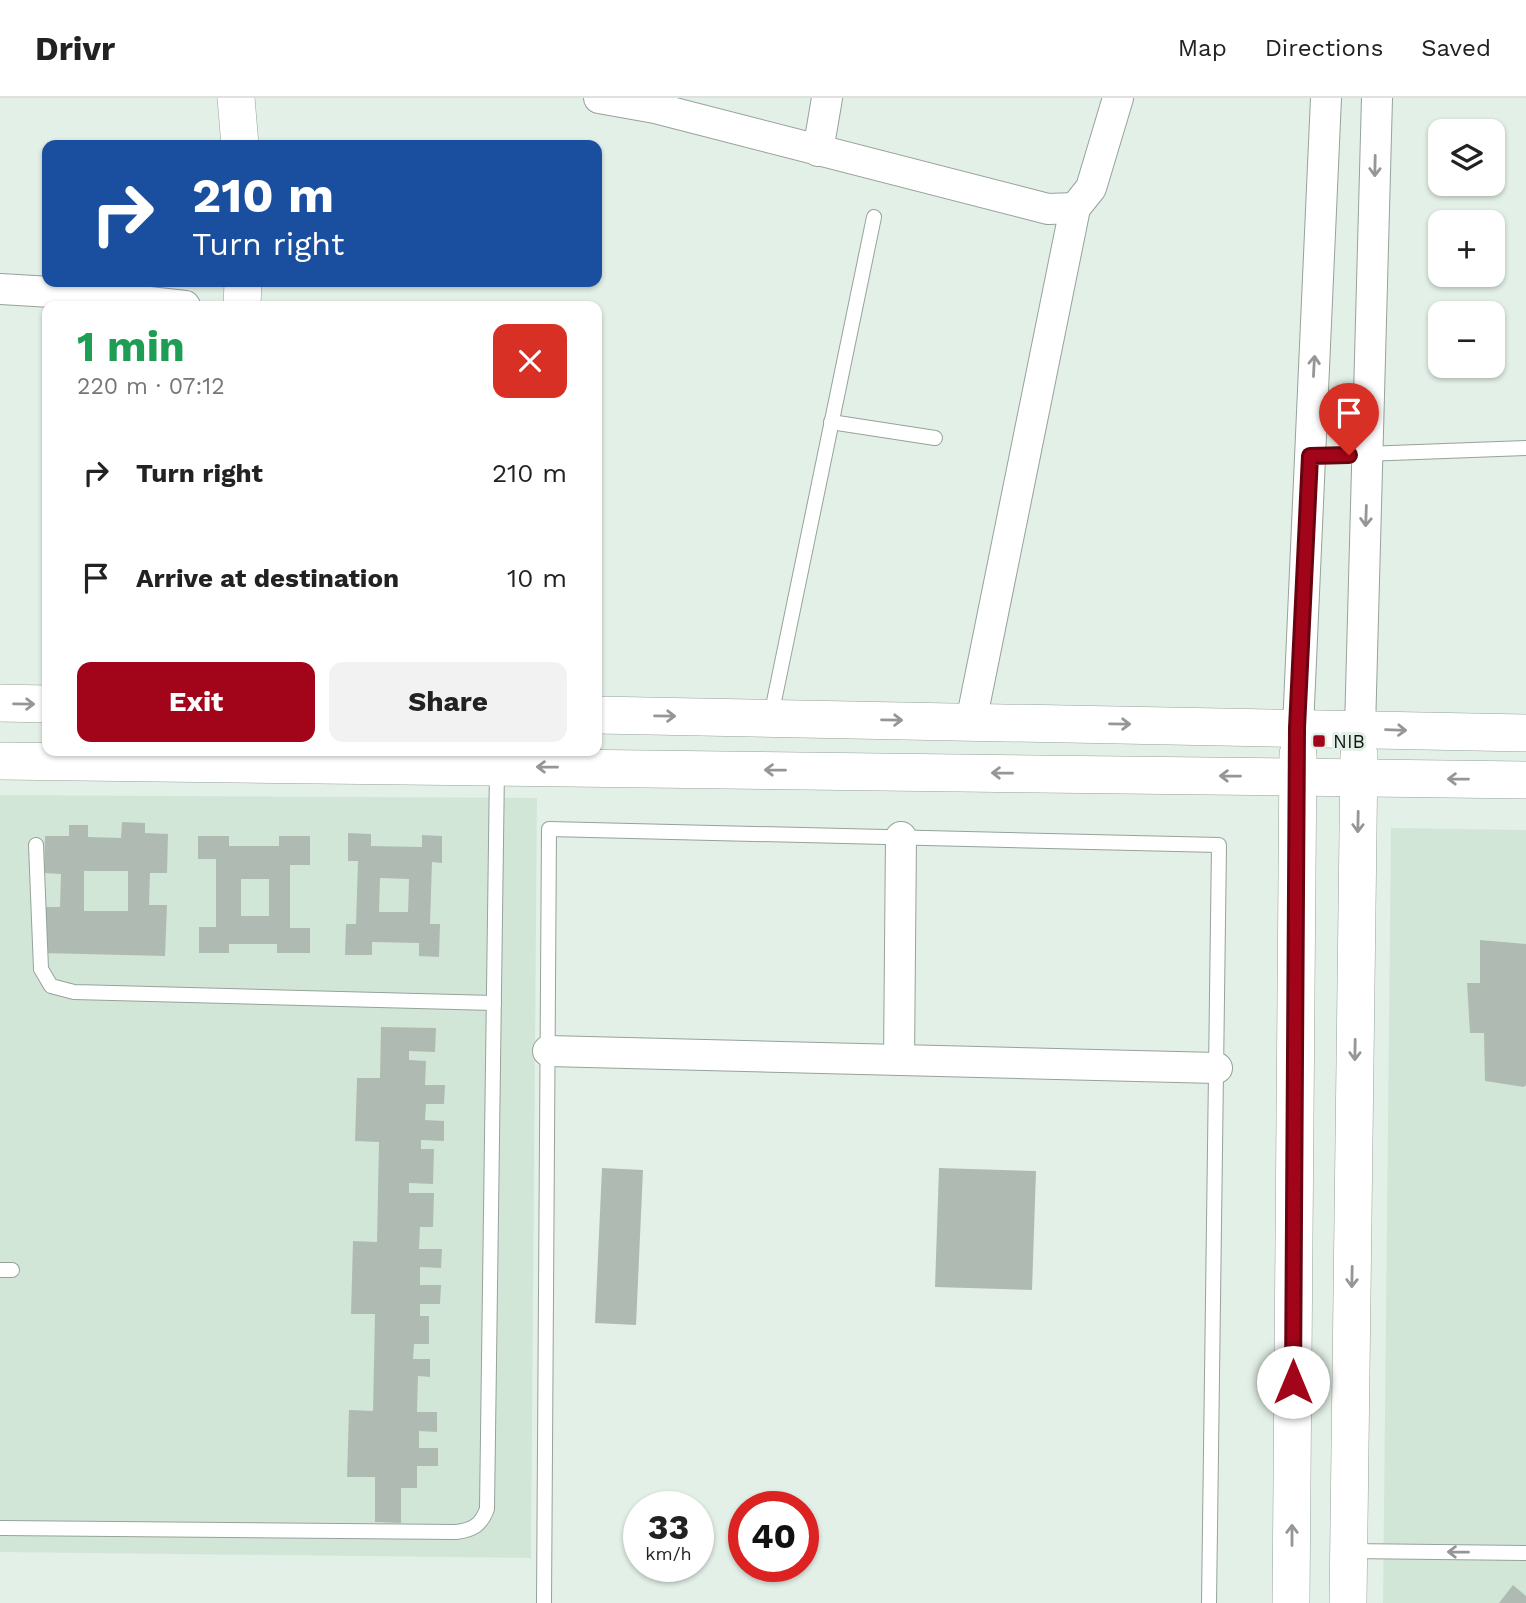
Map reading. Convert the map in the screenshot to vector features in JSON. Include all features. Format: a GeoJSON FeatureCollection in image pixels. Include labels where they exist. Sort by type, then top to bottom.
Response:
{"type":"FeatureCollection","features":[{"type":"Feature","properties":{"kind":"street"},"geometry":{"type":"LineString","coordinates":[[236,98],[240,140]]}},
{"type":"Feature","properties":{"kind":"street"},"geometry":{"type":"LineString","coordinates":[[818,151],[827,98]]}},
{"type":"Feature","properties":{"kind":"street"},"geometry":{"type":"LineString","coordinates":[[971,722],[1075,208],[1091,188],[1118,98]]}},
{"type":"Feature","properties":{"kind":"street"},"geometry":{"type":"LineString","coordinates":[[1291,1603],[1297,728],[1326,98]]}},
{"type":"Feature","properties":{"kind":"street"},"geometry":{"type":"LineString","coordinates":[[1348,1603],[1359,777],[1377,98]]}},
{"type":"Feature","properties":{"kind":"street"},"geometry":{"type":"LineString","coordinates":[[616,100],[1048,209],[1075,208]]}},
{"type":"Feature","properties":{"kind":"street"},"geometry":{"type":"LineString","coordinates":[[0,289],[139,301]]}},
{"type":"Feature","properties":{"kind":"street"},"geometry":{"type":"LineString","coordinates":[[0,703],[42,704]]}},
{"type":"Feature","properties":{"kind":"street"},"geometry":{"type":"LineString","coordinates":[[602,715],[1526,733]]}},
{"type":"Feature","properties":{"kind":"street"},"geometry":{"type":"LineString","coordinates":[[0,761],[1526,780]]}},
{"type":"Feature","properties":{"kind":"street"},"geometry":{"type":"LineString","coordinates":[[899,1060],[901,837]]}},
{"type":"Feature","properties":{"kind":"street"},"geometry":{"type":"LineString","coordinates":[[548,1051],[1217,1068]]}},
{"type":"Feature","properties":{"kind":"lane"},"geometry":{"type":"LineString","coordinates":[[771,718],[874,217]]}},
{"type":"Feature","properties":{"kind":"lane"},"geometry":{"type":"LineString","coordinates":[[831,422],[935,438]]}},
{"type":"Feature","properties":{"kind":"lane"},"geometry":{"type":"LineString","coordinates":[[1310,456],[1526,448]]}},
{"type":"Feature","properties":{"kind":"lane"},"geometry":{"type":"LineString","coordinates":[[0,1528],[456,1532],[468,1531],[482,1522],[487,1509],[497,766]]}},
{"type":"Feature","properties":{"kind":"lane"},"geometry":{"type":"LineString","coordinates":[[544,1603],[549,829],[1219,845],[1209,1603]]}},
{"type":"Feature","properties":{"kind":"lane"},"geometry":{"type":"LineString","coordinates":[[36,845],[40,969],[51,986],[74,992],[494,1003]]}},
{"type":"Feature","properties":{"kind":"lane"},"geometry":{"type":"LineString","coordinates":[[1349,1551],[1526,1553]]}},
{"type":"Feature","properties":{"kind":"shaded area"},"geometry":{"type":"Polygon","coordinates":[[[0,795],[537,798],[531,1558],[0,1552],[0,795]]]}},
{"type":"Feature","properties":{"kind":"shaded area"},"geometry":{"type":"Polygon","coordinates":[[[1391,828],[1526,830],[1526,1603],[1383,1603],[1391,828]]]}},
{"type":"Feature","properties":{"kind":"building"},"geometry":{"type":"Polygon","coordinates":[[[122,822],[145,823],[145,833],[168,834],[167,873],[150,873],[149,905],[167,905],[165,956],[41,953],[42,907],[60,907],[61,874],[44,873],[45,836],[69,836],[69,825],[88,825],[88,837],[121,838],[122,822]],[[84,871],[84,911],[128,911],[128,871],[84,871]]]}},
{"type":"Feature","properties":{"kind":"building"},"geometry":{"type":"Polygon","coordinates":[[[348,833],[371,834],[371,846],[422,847],[422,835],[442,836],[442,863],[432,862],[430,924],[440,924],[439,957],[419,956],[419,943],[372,942],[372,955],[345,955],[346,924],[356,924],[358,861],[348,861],[348,833]],[[380,878],[379,912],[408,912],[409,879],[380,878]]]}},
{"type":"Feature","properties":{"kind":"building"},"geometry":{"type":"Polygon","coordinates":[[[198,836],[229,836],[229,846],[279,846],[279,836],[310,836],[310,865],[290,865],[290,928],[310,928],[310,953],[277,953],[277,944],[229,944],[229,953],[199,953],[199,927],[216,927],[216,859],[198,859],[198,836]],[[241,879],[241,916],[269,916],[269,879],[241,879]]]}},
{"type":"Feature","properties":{"kind":"building"},"geometry":{"type":"Polygon","coordinates":[[[1480,940],[1526,944],[1524,1087],[1485,1081],[1484,1033],[1470,1033],[1467,983],[1480,983],[1480,940]]]}},
{"type":"Feature","properties":{"kind":"building"},"geometry":{"type":"Polygon","coordinates":[[[381,1027],[436,1028],[435,1052],[409,1051],[409,1060],[426,1061],[425,1085],[445,1085],[444,1104],[426,1104],[425,1120],[444,1121],[444,1141],[421,1140],[421,1149],[434,1149],[433,1184],[409,1183],[409,1193],[434,1193],[433,1227],[420,1227],[419,1249],[442,1249],[441,1268],[420,1267],[420,1285],[441,1285],[440,1304],[420,1304],[420,1316],[429,1316],[429,1344],[414,1344],[413,1359],[430,1359],[430,1377],[418,1376],[417,1412],[437,1412],[437,1432],[419,1431],[419,1448],[438,1448],[438,1466],[417,1466],[417,1488],[401,1488],[401,1523],[375,1522],[375,1477],[347,1477],[349,1410],[373,1411],[375,1314],[351,1314],[353,1241],[377,1242],[379,1142],[355,1141],[357,1078],[380,1078],[381,1027]]]}},
{"type":"Feature","properties":{"kind":"building"},"geometry":{"type":"Polygon","coordinates":[[[602,1168],[643,1170],[636,1325],[595,1323],[602,1168]]]}},
{"type":"Feature","properties":{"kind":"building"},"geometry":{"type":"Polygon","coordinates":[[[939,1168],[1036,1171],[1032,1290],[935,1287],[939,1168]]]}},
{"type":"Feature","properties":{"kind":"building"},"geometry":{"type":"Polygon","coordinates":[[[1513,1585],[1526,1596],[1526,1603],[1499,1603],[1513,1585]]]}},
{"type":"Feature","properties":{"kind":"place","name":"NIB"},"geometry":{"type":"Point","coordinates":[1319,741]}},
{"type":"Feature","properties":{"kind":"route"},"geometry":{"type":"LineString","coordinates":[[1293,1382],[1297,728],[1310,456],[1349,455]]}}]}
